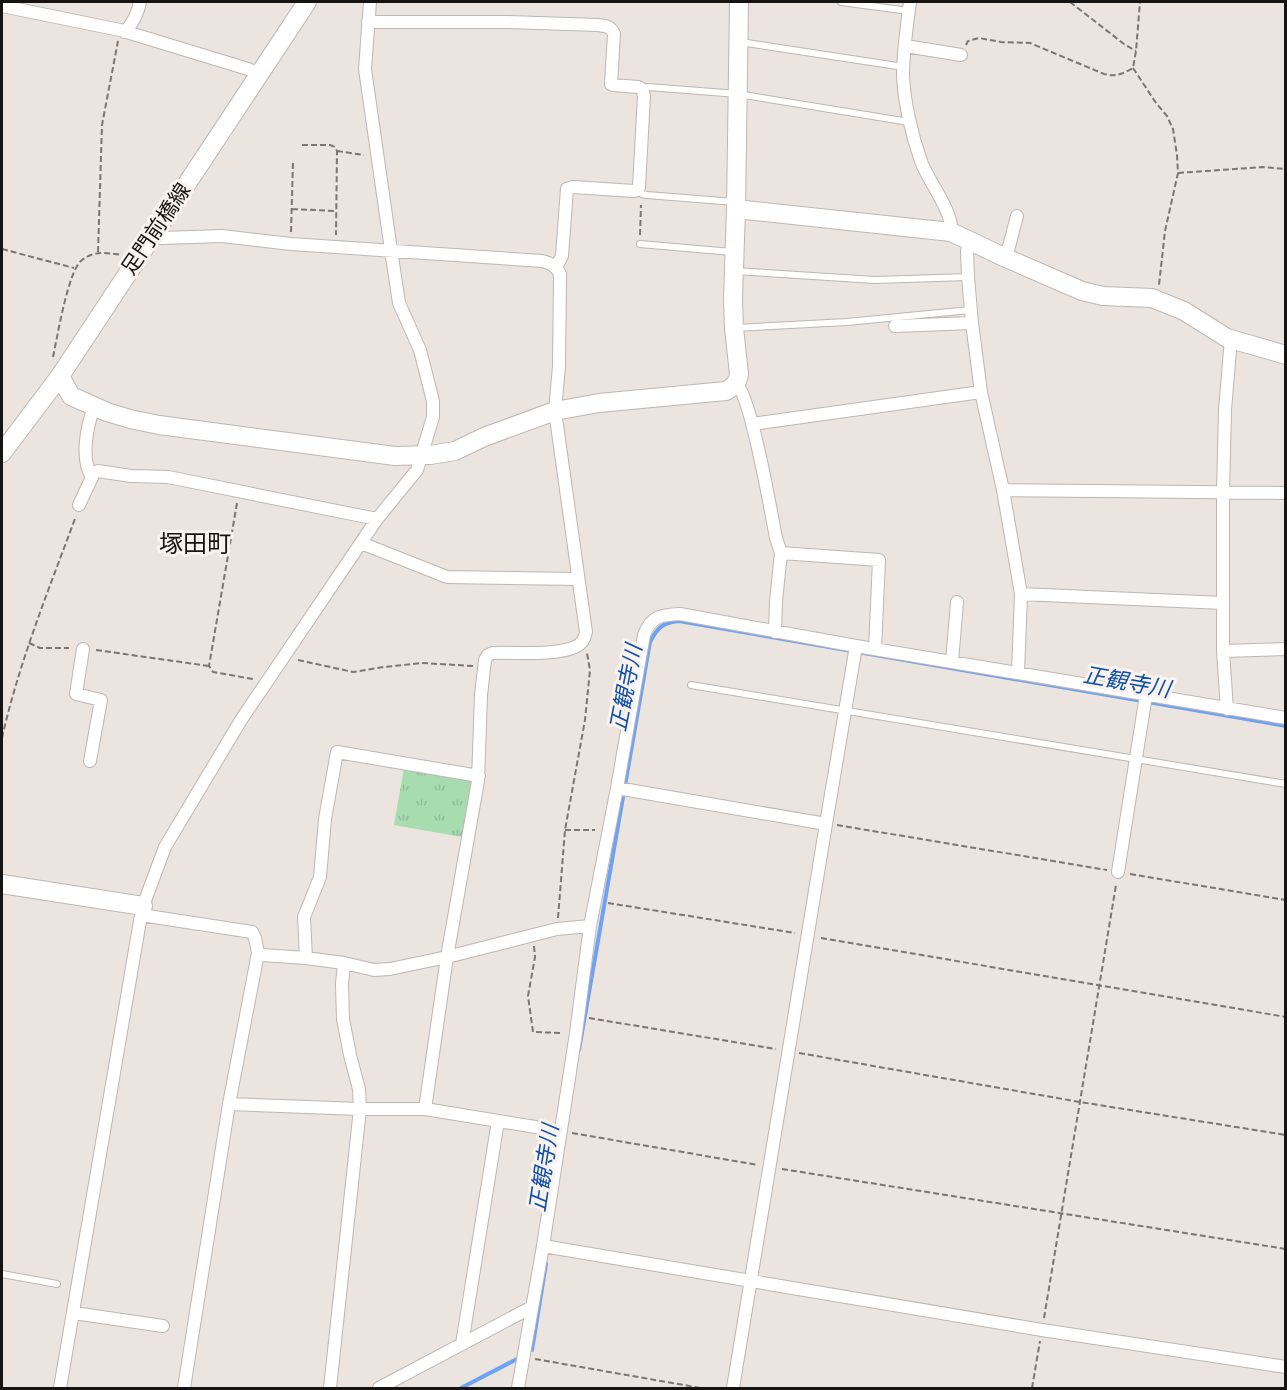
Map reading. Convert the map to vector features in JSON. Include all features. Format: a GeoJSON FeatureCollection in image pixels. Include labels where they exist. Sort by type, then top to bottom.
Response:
{"type":"FeatureCollection","features":[{"type":"Feature","properties":{"kind":"street"},"geometry":{"type":"LineString","coordinates":[[123,31],[131,26],[140,2]]}},
{"type":"Feature","properties":{"kind":"street","name":"足門前橋線"},"geometry":{"type":"LineString","coordinates":[[2,453],[60,376],[307,2]]}},
{"type":"Feature","properties":{"kind":"street"},"geometry":{"type":"LineString","coordinates":[[60,1389],[142,910],[165,847],[267,681],[377,519],[417,470],[433,417],[433,400],[420,350],[399,303],[365,69],[370,2]]}},
{"type":"Feature","properties":{"kind":"street"},"geometry":{"type":"LineString","coordinates":[[60,376],[71,396],[94,407],[130,419],[394,456],[455,451],[484,437],[555,411],[598,403],[726,391],[732,388],[739,374],[734,328],[734,271],[739,2]]}},
{"type":"Feature","properties":{"kind":"street"},"geometry":{"type":"LineString","coordinates":[[2,6],[123,31],[258,74]]}},
{"type":"Feature","properties":{"kind":"street"},"geometry":{"type":"LineString","coordinates":[[909,6],[903,76],[910,122],[921,162],[936,188],[950,221],[951,232]]}},
{"type":"Feature","properties":{"kind":"street"},"geometry":{"type":"LineString","coordinates":[[368,22],[590,24],[612,29],[614,34],[610,84],[638,87],[642,89],[644,96],[640,183],[638,190],[573,187],[567,189],[562,256],[556,267]]}},
{"type":"Feature","properties":{"kind":"street"},"geometry":{"type":"LineString","coordinates":[[906,46],[961,56]]}},
{"type":"Feature","properties":{"kind":"street"},"geometry":{"type":"LineString","coordinates":[[736,206],[745,209],[951,232],[1082,291],[1103,296],[1152,298],[1184,311],[1232,341],[1286,355]]}},
{"type":"Feature","properties":{"kind":"street"},"geometry":{"type":"LineString","coordinates":[[1006,258],[1017,216]]}},
{"type":"Feature","properties":{"kind":"street"},"geometry":{"type":"LineString","coordinates":[[152,237],[222,236],[291,244],[542,261],[552,264],[560,274],[559,366],[555,411],[585,638],[575,647],[551,652],[493,653],[485,660],[481,695],[479,776],[447,957],[424,1109]]}},
{"type":"Feature","properties":{"kind":"street"},"geometry":{"type":"LineString","coordinates":[[970,241],[967,251],[968,277],[981,392],[1003,490],[1021,594],[1018,673]]}},
{"type":"Feature","properties":{"kind":"street"},"geometry":{"type":"LineString","coordinates":[[895,326],[971,317]]}},
{"type":"Feature","properties":{"kind":"street"},"geometry":{"type":"LineString","coordinates":[[1227,709],[1223,651],[1223,492],[1225,410],[1232,341]]}},
{"type":"Feature","properties":{"kind":"street"},"geometry":{"type":"LineString","coordinates":[[736,384],[740,387],[752,424],[781,553],[775,632]]}},
{"type":"Feature","properties":{"kind":"street"},"geometry":{"type":"LineString","coordinates":[[752,424],[981,392]]}},
{"type":"Feature","properties":{"kind":"street"},"geometry":{"type":"LineString","coordinates":[[92,477],[87,470],[86,444],[89,418],[94,407]]}},
{"type":"Feature","properties":{"kind":"street"},"geometry":{"type":"LineString","coordinates":[[80,505],[94,473],[98,471],[131,476],[168,477],[377,519]]}},
{"type":"Feature","properties":{"kind":"street"},"geometry":{"type":"LineString","coordinates":[[1003,490],[1286,493]]}},
{"type":"Feature","properties":{"kind":"street"},"geometry":{"type":"LineString","coordinates":[[361,543],[447,577],[578,579]]}},
{"type":"Feature","properties":{"kind":"street"},"geometry":{"type":"LineString","coordinates":[[781,553],[879,560],[875,649]]}},
{"type":"Feature","properties":{"kind":"street"},"geometry":{"type":"LineString","coordinates":[[1021,594],[1223,603]]}},
{"type":"Feature","properties":{"kind":"street"},"geometry":{"type":"LineString","coordinates":[[952,662],[957,602]]}},
{"type":"Feature","properties":{"kind":"street"},"geometry":{"type":"LineString","coordinates":[[518,1389],[543,1246],[590,926],[644,635],[648,625],[654,619],[665,615],[680,614],[1286,718]]}},
{"type":"Feature","properties":{"kind":"street"},"geometry":{"type":"LineString","coordinates":[[733,1389],[856,646]]}},
{"type":"Feature","properties":{"kind":"street"},"geometry":{"type":"LineString","coordinates":[[83,649],[76,694],[100,700],[90,761]]}},
{"type":"Feature","properties":{"kind":"street"},"geometry":{"type":"LineString","coordinates":[[1223,651],[1286,649]]}},
{"type":"Feature","properties":{"kind":"street"},"geometry":{"type":"LineString","coordinates":[[1118,872],[1146,695]]}},
{"type":"Feature","properties":{"kind":"street"},"geometry":{"type":"LineString","coordinates":[[306,958],[304,917],[320,877],[325,819],[337,752],[479,776]]}},
{"type":"Feature","properties":{"kind":"street"},"geometry":{"type":"LineString","coordinates":[[617,788],[825,824]]}},
{"type":"Feature","properties":{"kind":"street"},"geometry":{"type":"LineString","coordinates":[[2,884],[252,932],[255,938],[258,953],[229,1104],[184,1389]]}},
{"type":"Feature","properties":{"kind":"street"},"geometry":{"type":"LineString","coordinates":[[258,953],[344,963],[374,970],[390,969],[557,929],[590,926]]}},
{"type":"Feature","properties":{"kind":"street"},"geometry":{"type":"LineString","coordinates":[[330,1389],[360,1109],[359,1089],[343,1019],[344,963]]}},
{"type":"Feature","properties":{"kind":"street"},"geometry":{"type":"LineString","coordinates":[[229,1104],[424,1109],[560,1131]]}},
{"type":"Feature","properties":{"kind":"street"},"geometry":{"type":"LineString","coordinates":[[462,1344],[498,1121]]}},
{"type":"Feature","properties":{"kind":"street"},"geometry":{"type":"LineString","coordinates":[[543,1246],[1042,1330],[1286,1367]]}},
{"type":"Feature","properties":{"kind":"street"},"geometry":{"type":"LineString","coordinates":[[379,1389],[532,1308]]}},
{"type":"Feature","properties":{"kind":"street"},"geometry":{"type":"LineString","coordinates":[[74,1313],[163,1326]]}},
{"type":"Feature","properties":{"kind":"lane"},"geometry":{"type":"LineString","coordinates":[[841,2],[909,6]]}},
{"type":"Feature","properties":{"kind":"lane"},"geometry":{"type":"LineString","coordinates":[[740,41],[904,67]]}},
{"type":"Feature","properties":{"kind":"lane"},"geometry":{"type":"LineString","coordinates":[[642,89],[648,87],[738,94],[910,122]]}},
{"type":"Feature","properties":{"kind":"lane"},"geometry":{"type":"LineString","coordinates":[[638,190],[647,195],[736,206]]}},
{"type":"Feature","properties":{"kind":"lane"},"geometry":{"type":"LineString","coordinates":[[640,244],[735,252]]}},
{"type":"Feature","properties":{"kind":"lane"},"geometry":{"type":"LineString","coordinates":[[734,271],[875,280],[968,277]]}},
{"type":"Feature","properties":{"kind":"lane"},"geometry":{"type":"LineString","coordinates":[[734,328],[971,317]]}},
{"type":"Feature","properties":{"kind":"lane"},"geometry":{"type":"LineString","coordinates":[[691,685],[1286,784]]}},
{"type":"Feature","properties":{"kind":"lane"},"geometry":{"type":"LineString","coordinates":[[2,1274],[57,1284]]}},
{"type":"Feature","properties":{"kind":"path"},"geometry":{"type":"LineString","coordinates":[[1070,2],[1136,51]]}},
{"type":"Feature","properties":{"kind":"path"},"geometry":{"type":"LineString","coordinates":[[1140,2],[1133,68],[1167,116],[1173,129],[1177,155],[1178,173],[1165,231],[1157,300]]}},
{"type":"Feature","properties":{"kind":"path"},"geometry":{"type":"LineString","coordinates":[[98,252],[102,125],[123,31]]}},
{"type":"Feature","properties":{"kind":"path"},"geometry":{"type":"LineString","coordinates":[[961,56],[968,41],[978,38],[1030,43],[1113,76],[1133,68]]}},
{"type":"Feature","properties":{"kind":"path"},"geometry":{"type":"LineString","coordinates":[[302,145],[330,145],[337,150],[358,155],[377,155]]}},
{"type":"Feature","properties":{"kind":"path"},"geometry":{"type":"LineString","coordinates":[[335,247],[337,150]]}},
{"type":"Feature","properties":{"kind":"path"},"geometry":{"type":"LineString","coordinates":[[291,244],[293,162]]}},
{"type":"Feature","properties":{"kind":"path"},"geometry":{"type":"LineString","coordinates":[[1178,173],[1263,167],[1286,169]]}},
{"type":"Feature","properties":{"kind":"path"},"geometry":{"type":"LineString","coordinates":[[638,190],[641,197],[640,244]]}},
{"type":"Feature","properties":{"kind":"path"},"geometry":{"type":"LineString","coordinates":[[292,209],[336,211]]}},
{"type":"Feature","properties":{"kind":"path"},"geometry":{"type":"LineString","coordinates":[[2,249],[75,269]]}},
{"type":"Feature","properties":{"kind":"path"},"geometry":{"type":"LineString","coordinates":[[60,376],[54,368],[52,359],[66,299],[75,269],[80,261],[98,252],[138,255]]}},
{"type":"Feature","properties":{"kind":"path"},"geometry":{"type":"LineString","coordinates":[[239,492],[209,666],[213,672],[267,681]]}},
{"type":"Feature","properties":{"kind":"path"},"geometry":{"type":"LineString","coordinates":[[2,738],[29,643],[80,505]]}},
{"type":"Feature","properties":{"kind":"path"},"geometry":{"type":"LineString","coordinates":[[557,929],[565,830],[585,720],[590,670],[585,638]]}},
{"type":"Feature","properties":{"kind":"path"},"geometry":{"type":"LineString","coordinates":[[29,643],[40,648],[83,649],[209,666]]}},
{"type":"Feature","properties":{"kind":"path"},"geometry":{"type":"LineString","coordinates":[[284,656],[353,672],[384,666],[422,663],[484,666]]}},
{"type":"Feature","properties":{"kind":"path"},"geometry":{"type":"LineString","coordinates":[[825,824],[1286,900]]}},
{"type":"Feature","properties":{"kind":"path"},"geometry":{"type":"LineString","coordinates":[[565,830],[609,831]]}},
{"type":"Feature","properties":{"kind":"path"},"geometry":{"type":"LineString","coordinates":[[1032,1389],[1118,872]]}},
{"type":"Feature","properties":{"kind":"path"},"geometry":{"type":"LineString","coordinates":[[596,901],[1286,1017]]}},
{"type":"Feature","properties":{"kind":"path"},"geometry":{"type":"LineString","coordinates":[[534,934],[535,957],[528,996],[533,1032],[576,1033]]}},
{"type":"Feature","properties":{"kind":"path"},"geometry":{"type":"LineString","coordinates":[[577,1016],[1286,1135]]}},
{"type":"Feature","properties":{"kind":"path"},"geometry":{"type":"LineString","coordinates":[[560,1131],[770,1167],[1286,1249]]}},
{"type":"Feature","properties":{"kind":"path"},"geometry":{"type":"LineString","coordinates":[[524,1357],[701,1389]]}},
{"type":"Feature","properties":{"kind":"green space"},"geometry":{"type":"Polygon","coordinates":[[[404,768],[469,778],[472,783],[462,837],[394,825],[404,768]]]}},
{"type":"Feature","properties":{"kind":"waterway","name":"正観寺川"},"geometry":{"type":"LineString","coordinates":[[579,1050],[650,642],[658,629],[668,623],[679,621],[1286,726]]}},
{"type":"Feature","properties":{"kind":"waterway","name":"正観寺川"},"geometry":{"type":"LineString","coordinates":[[532,1350],[546,1264]]}},
{"type":"Feature","properties":{"kind":"waterway","name":"正観寺川"},"geometry":{"type":"LineString","coordinates":[[461,1388],[517,1359]]}},
{"type":"Feature","properties":{"kind":"district","name":"塚田町"},"geometry":{"type":"Point","coordinates":[195,543]}}]}
